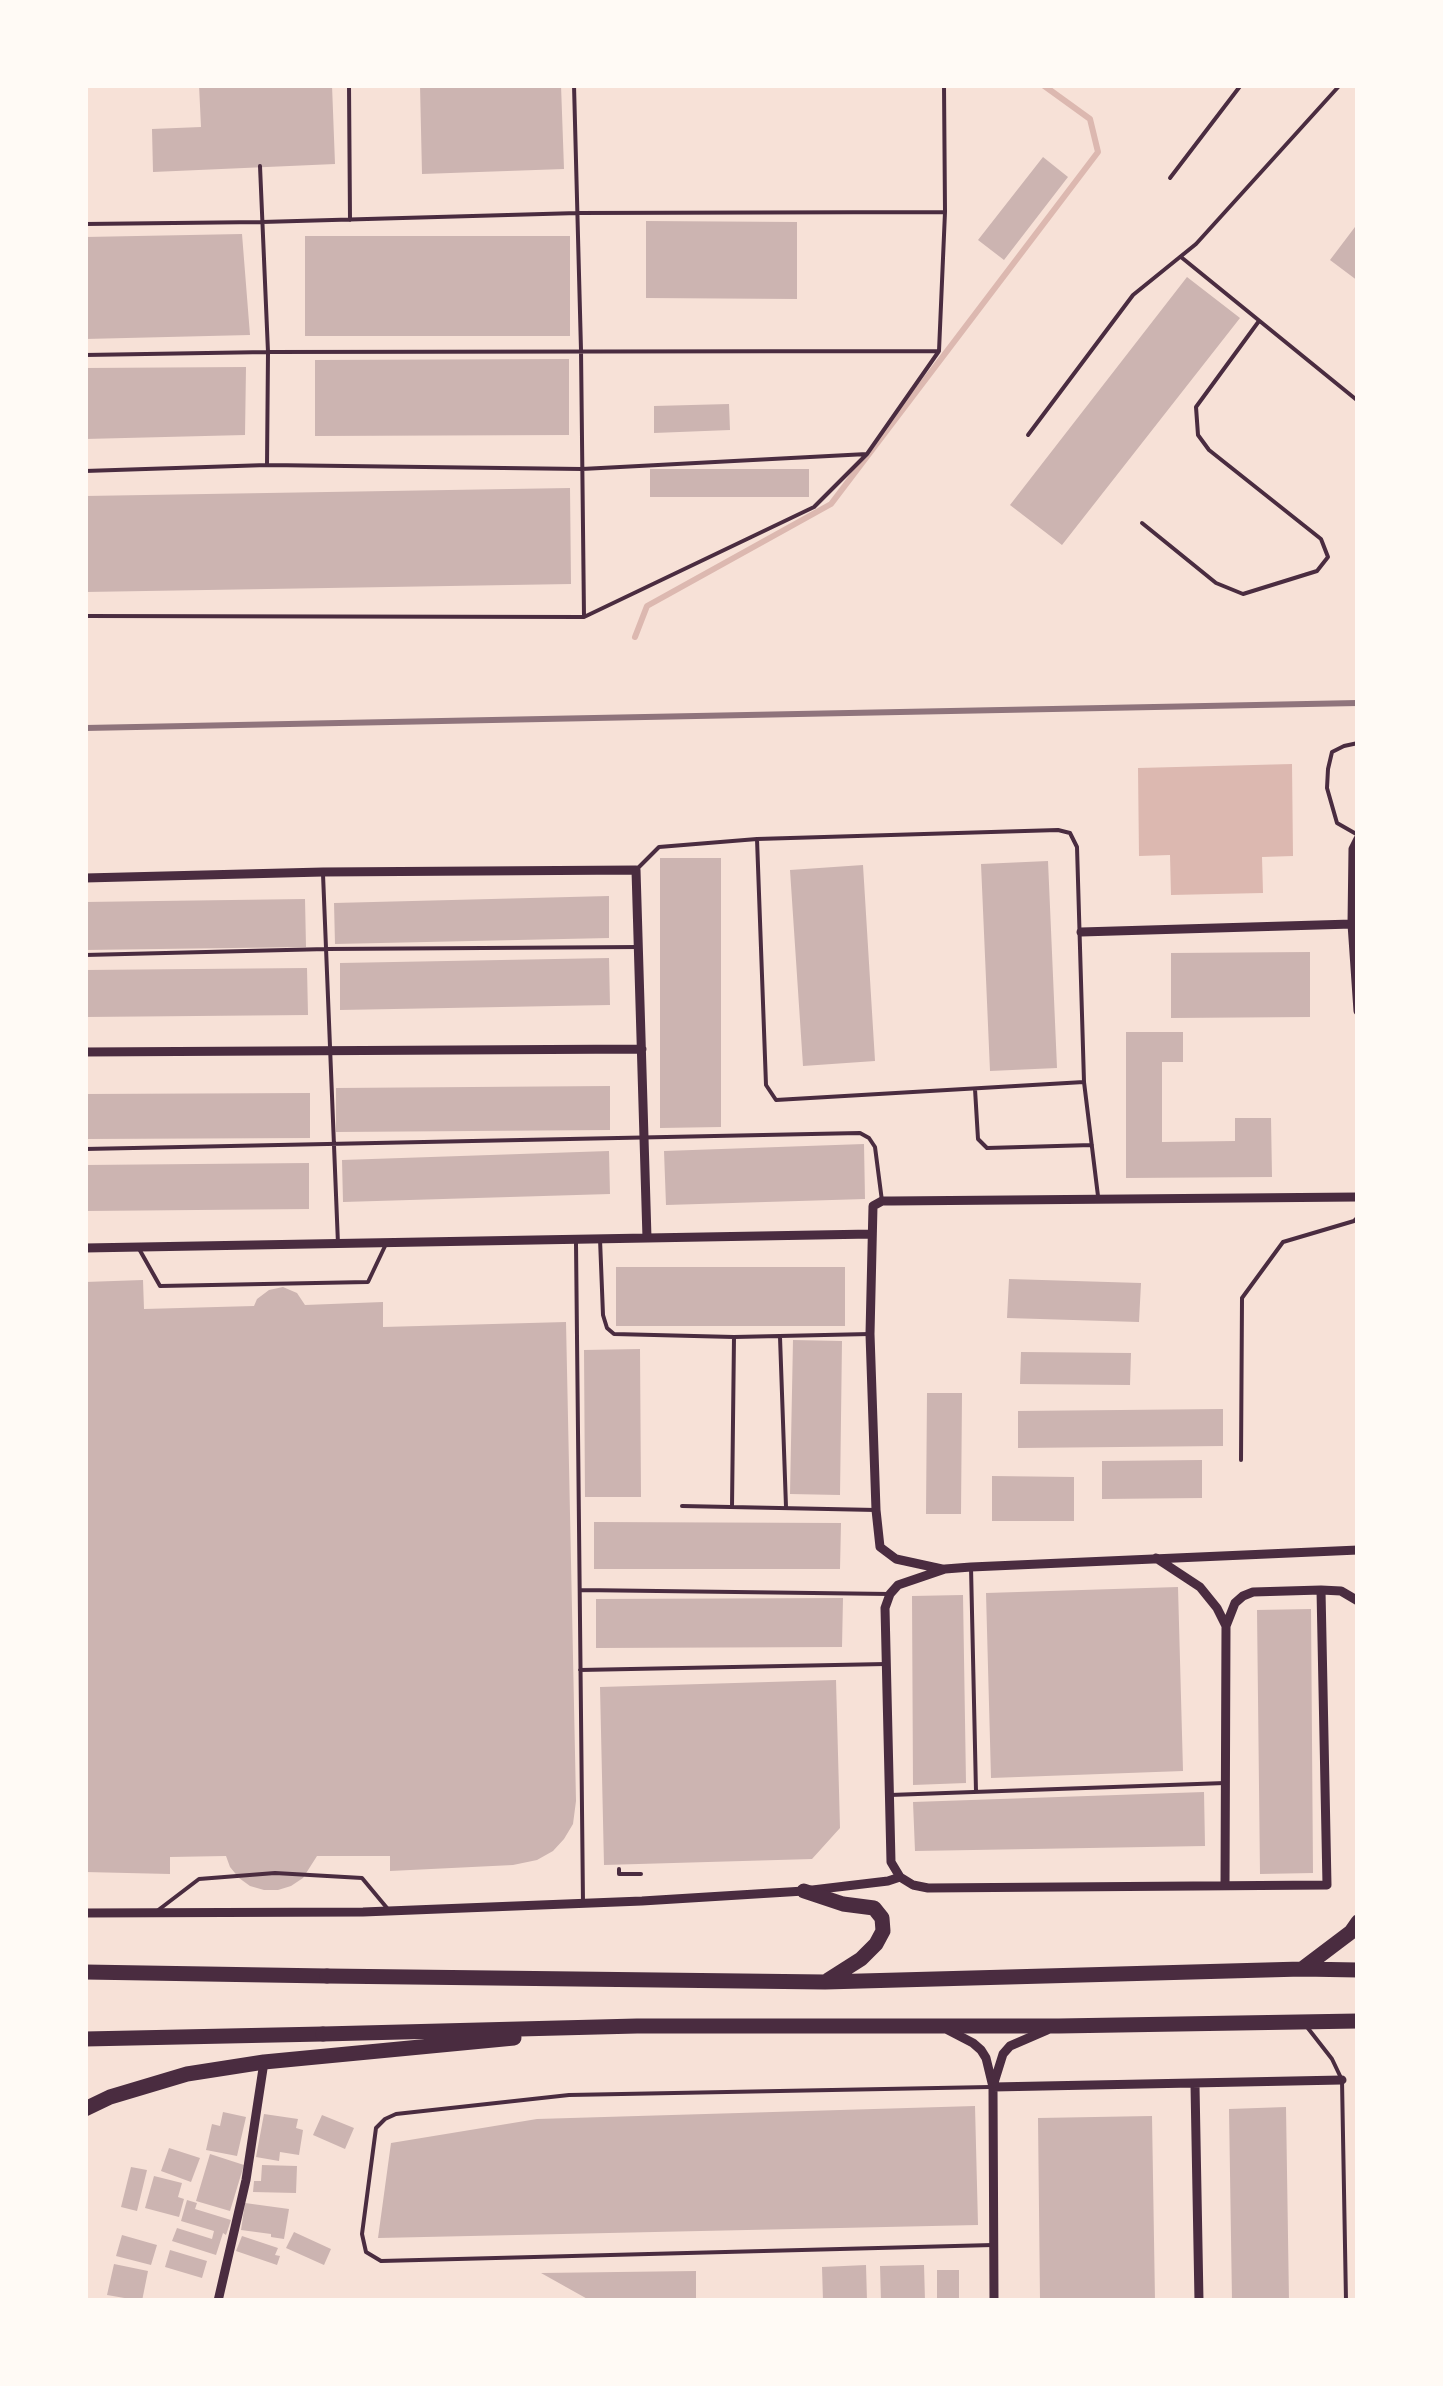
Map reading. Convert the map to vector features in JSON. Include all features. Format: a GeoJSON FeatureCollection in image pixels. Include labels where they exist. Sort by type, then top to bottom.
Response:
{"type":"FeatureCollection","features":[{"type":"Feature","properties":{"kind":"highway"},"geometry":{"type":"LineString","coordinates":[[804,1890],[842,1904],[874,1908],[882,1918],[883,1931],[876,1944],[861,1959],[824,1982]]}},
{"type":"Feature","properties":{"kind":"highway"},"geometry":{"type":"LineString","coordinates":[[1302,1969],[1351,1932],[1358,1922]]}},
{"type":"Feature","properties":{"kind":"highway"},"geometry":{"type":"LineString","coordinates":[[85,1972],[824,1982],[1358,1970]]}},
{"type":"Feature","properties":{"kind":"highway"},"geometry":{"type":"LineString","coordinates":[[85,2039],[637,2026],[1358,2021]]}},
{"type":"Feature","properties":{"kind":"highway"},"geometry":{"type":"LineString","coordinates":[[85,2109],[110,2097],[187,2074],[264,2062],[637,2026]]}},
{"type":"Feature","properties":{"kind":"street"},"geometry":{"type":"LineString","coordinates":[[1358,837],[1353,850],[1352,924],[1358,1011]]}},
{"type":"Feature","properties":{"kind":"street"},"geometry":{"type":"LineString","coordinates":[[85,878],[636,870],[647,1238]]}},
{"type":"Feature","properties":{"kind":"street"},"geometry":{"type":"LineString","coordinates":[[1080,932],[1352,924]]}},
{"type":"Feature","properties":{"kind":"street"},"geometry":{"type":"LineString","coordinates":[[85,1052],[642,1049]]}},
{"type":"Feature","properties":{"kind":"street"},"geometry":{"type":"LineString","coordinates":[[945,1569],[896,1559],[880,1547],[870,1334],[872,1206],[882,1202],[1358,1197]]}},
{"type":"Feature","properties":{"kind":"street"},"geometry":{"type":"LineString","coordinates":[[85,1248],[872,1234]]}},
{"type":"Feature","properties":{"kind":"street"},"geometry":{"type":"LineString","coordinates":[[1321,1590],[1327,1886],[928,1888],[913,1886],[900,1877],[891,1862],[884,1608],[898,1586],[945,1569],[1358,1550]]}},
{"type":"Feature","properties":{"kind":"street"},"geometry":{"type":"LineString","coordinates":[[1154,1557],[1200,1587],[1226,1626]]}},
{"type":"Feature","properties":{"kind":"street"},"geometry":{"type":"LineString","coordinates":[[1225,1886],[1226,1626],[1236,1602],[1253,1592],[1321,1590],[1341,1591],[1358,1602]]}},
{"type":"Feature","properties":{"kind":"street"},"geometry":{"type":"LineString","coordinates":[[85,1914],[390,1911],[583,1903],[804,1890],[900,1877]]}},
{"type":"Feature","properties":{"kind":"street"},"geometry":{"type":"LineString","coordinates":[[940,2026],[981,2050],[993,2087],[994,2301]]}},
{"type":"Feature","properties":{"kind":"street"},"geometry":{"type":"LineString","coordinates":[[993,2087],[1003,2054],[1010,2046],[1059,2026]]}},
{"type":"Feature","properties":{"kind":"street"},"geometry":{"type":"LineString","coordinates":[[220,2296],[246,2180],[264,2062]]}},
{"type":"Feature","properties":{"kind":"street"},"geometry":{"type":"LineString","coordinates":[[993,2087],[1342,2080]]}},
{"type":"Feature","properties":{"kind":"street"},"geometry":{"type":"LineString","coordinates":[[1195,2085],[1200,2301]]}},
{"type":"Feature","properties":{"kind":"lane"},"geometry":{"type":"LineString","coordinates":[[349,85],[350,220]]}},
{"type":"Feature","properties":{"kind":"lane"},"geometry":{"type":"LineString","coordinates":[[574,85],[582,350],[584,617]]}},
{"type":"Feature","properties":{"kind":"lane"},"geometry":{"type":"LineString","coordinates":[[85,616],[584,617],[814,507],[867,454],[939,351],[945,212],[944,85]]}},
{"type":"Feature","properties":{"kind":"lane"},"geometry":{"type":"LineString","coordinates":[[1170,178],[1241,85]]}},
{"type":"Feature","properties":{"kind":"lane"},"geometry":{"type":"LineString","coordinates":[[1028,435],[1133,295],[1196,244],[1340,85]]}},
{"type":"Feature","properties":{"kind":"lane"},"geometry":{"type":"LineString","coordinates":[[260,166],[268,352],[266,465]]}},
{"type":"Feature","properties":{"kind":"lane"},"geometry":{"type":"LineString","coordinates":[[85,224],[578,212],[945,212]]}},
{"type":"Feature","properties":{"kind":"lane"},"geometry":{"type":"LineString","coordinates":[[1181,257],[1358,401]]}},
{"type":"Feature","properties":{"kind":"lane"},"geometry":{"type":"LineString","coordinates":[[1142,523],[1216,583],[1242,594],[1317,571],[1328,557],[1321,539],[1209,450],[1198,435],[1196,407],[1259,320]]}},
{"type":"Feature","properties":{"kind":"lane"},"geometry":{"type":"LineString","coordinates":[[85,355],[939,351]]}},
{"type":"Feature","properties":{"kind":"lane"},"geometry":{"type":"LineString","coordinates":[[85,471],[266,465],[582,469],[867,454]]}},
{"type":"Feature","properties":{"kind":"lane"},"geometry":{"type":"LineString","coordinates":[[1358,743],[1332,752],[1327,788],[1337,823],[1358,837]]}},
{"type":"Feature","properties":{"kind":"lane"},"geometry":{"type":"LineString","coordinates":[[636,870],[659,847],[758,838],[1058,830],[1070,833],[1077,848],[1084,1082],[1099,1200]]}},
{"type":"Feature","properties":{"kind":"lane"},"geometry":{"type":"LineString","coordinates":[[758,838],[766,1086],[776,1100],[1084,1082]]}},
{"type":"Feature","properties":{"kind":"lane"},"geometry":{"type":"LineString","coordinates":[[323,872],[338,1244]]}},
{"type":"Feature","properties":{"kind":"lane"},"geometry":{"type":"LineString","coordinates":[[85,955],[639,946]]}},
{"type":"Feature","properties":{"kind":"lane"},"geometry":{"type":"LineString","coordinates":[[975,1089],[978,1139],[986,1148],[1092,1145]]}},
{"type":"Feature","properties":{"kind":"lane"},"geometry":{"type":"LineString","coordinates":[[85,1149],[860,1133],[875,1148],[882,1202]]}},
{"type":"Feature","properties":{"kind":"lane"},"geometry":{"type":"LineString","coordinates":[[1242,1460],[1242,1298],[1283,1242],[1358,1218]]}},
{"type":"Feature","properties":{"kind":"lane"},"geometry":{"type":"LineString","coordinates":[[600,1239],[603,1316],[606,1328],[614,1334],[734,1338],[870,1334]]}},
{"type":"Feature","properties":{"kind":"lane"},"geometry":{"type":"LineString","coordinates":[[576,1240],[583,1903]]}},
{"type":"Feature","properties":{"kind":"lane"},"geometry":{"type":"LineString","coordinates":[[138,1247],[160,1286],[180,1286],[368,1282],[386,1243]]}},
{"type":"Feature","properties":{"kind":"lane"},"geometry":{"type":"LineString","coordinates":[[780,1337],[786,1507]]}},
{"type":"Feature","properties":{"kind":"lane"},"geometry":{"type":"LineString","coordinates":[[732,1507],[734,1338]]}},
{"type":"Feature","properties":{"kind":"lane"},"geometry":{"type":"LineString","coordinates":[[682,1506],[876,1510]]}},
{"type":"Feature","properties":{"kind":"lane"},"geometry":{"type":"LineString","coordinates":[[971,1567],[976,1792]]}},
{"type":"Feature","properties":{"kind":"lane"},"geometry":{"type":"LineString","coordinates":[[580,1590],[890,1594]]}},
{"type":"Feature","properties":{"kind":"lane"},"geometry":{"type":"LineString","coordinates":[[580,1670],[886,1664]]}},
{"type":"Feature","properties":{"kind":"lane"},"geometry":{"type":"LineString","coordinates":[[889,1795],[1226,1782]]}},
{"type":"Feature","properties":{"kind":"lane"},"geometry":{"type":"LineString","coordinates":[[619,1869],[619,1874],[641,1874]]}},
{"type":"Feature","properties":{"kind":"lane"},"geometry":{"type":"LineString","coordinates":[[155,1912],[199,1878],[275,1874],[362,1878],[390,1911]]}},
{"type":"Feature","properties":{"kind":"lane"},"geometry":{"type":"LineString","coordinates":[[1302,2021],[1332,2058],[1342,2080],[1346,2301]]}},
{"type":"Feature","properties":{"kind":"lane"},"geometry":{"type":"LineString","coordinates":[[993,2087],[570,2096],[396,2114],[384,2118],[376,2128],[362,2234],[366,2252],[381,2261],[994,2245]]}},
{"type":"Feature","properties":{"kind":"shaded area"},"geometry":{"type":"Polygon","coordinates":[[[1292,764],[1293,856],[1262,857],[1263,893],[1171,895],[1170,855],[1139,856],[1138,768],[1292,764]]]}},
{"type":"Feature","properties":{"kind":"building"},"geometry":{"type":"Polygon","coordinates":[[[199,85],[332,85],[335,164],[153,172],[152,129],[201,127],[199,85]]]}},
{"type":"Feature","properties":{"kind":"building"},"geometry":{"type":"Polygon","coordinates":[[[420,85],[561,85],[564,169],[422,174],[420,85]]]}},
{"type":"Feature","properties":{"kind":"building"},"geometry":{"type":"Polygon","coordinates":[[[1043,157],[1068,177],[1004,260],[978,240],[1043,157]]]}},
{"type":"Feature","properties":{"kind":"building"},"geometry":{"type":"Polygon","coordinates":[[[646,221],[797,222],[797,299],[646,298],[646,221]]]}},
{"type":"Feature","properties":{"kind":"building"},"geometry":{"type":"Polygon","coordinates":[[[1358,223],[1358,281],[1330,260],[1358,223]]]}},
{"type":"Feature","properties":{"kind":"building"},"geometry":{"type":"Polygon","coordinates":[[[242,234],[250,335],[85,339],[85,237],[242,234]]]}},
{"type":"Feature","properties":{"kind":"building"},"geometry":{"type":"Polygon","coordinates":[[[305,236],[570,236],[570,336],[305,336],[305,236]]]}},
{"type":"Feature","properties":{"kind":"building"},"geometry":{"type":"Polygon","coordinates":[[[1187,277],[1240,318],[1062,545],[1010,505],[1187,277]]]}},
{"type":"Feature","properties":{"kind":"building"},"geometry":{"type":"Polygon","coordinates":[[[569,359],[569,435],[315,436],[315,360],[569,359]]]}},
{"type":"Feature","properties":{"kind":"building"},"geometry":{"type":"Polygon","coordinates":[[[246,367],[245,435],[85,439],[85,368],[246,367]]]}},
{"type":"Feature","properties":{"kind":"building"},"geometry":{"type":"Polygon","coordinates":[[[729,404],[730,430],[654,433],[654,406],[729,404]]]}},
{"type":"Feature","properties":{"kind":"building"},"geometry":{"type":"Polygon","coordinates":[[[650,469],[809,469],[809,497],[650,497],[650,469]]]}},
{"type":"Feature","properties":{"kind":"building"},"geometry":{"type":"Polygon","coordinates":[[[570,488],[571,584],[85,592],[85,496],[570,488]]]}},
{"type":"Feature","properties":{"kind":"building"},"geometry":{"type":"Polygon","coordinates":[[[660,858],[721,858],[721,1127],[660,1128],[660,858]]]}},
{"type":"Feature","properties":{"kind":"building"},"geometry":{"type":"Polygon","coordinates":[[[1048,861],[1057,1068],[990,1071],[981,864],[1048,861]]]}},
{"type":"Feature","properties":{"kind":"building"},"geometry":{"type":"Polygon","coordinates":[[[863,865],[875,1061],[803,1066],[790,870],[863,865]]]}},
{"type":"Feature","properties":{"kind":"building"},"geometry":{"type":"Polygon","coordinates":[[[609,896],[609,938],[335,944],[334,903],[609,896]]]}},
{"type":"Feature","properties":{"kind":"building"},"geometry":{"type":"Polygon","coordinates":[[[305,899],[306,947],[85,950],[85,902],[305,899]]]}},
{"type":"Feature","properties":{"kind":"building"},"geometry":{"type":"Polygon","coordinates":[[[1310,952],[1310,1017],[1171,1018],[1171,953],[1310,952]]]}},
{"type":"Feature","properties":{"kind":"building"},"geometry":{"type":"Polygon","coordinates":[[[609,958],[610,1005],[340,1010],[340,963],[609,958]]]}},
{"type":"Feature","properties":{"kind":"building"},"geometry":{"type":"Polygon","coordinates":[[[307,968],[308,1015],[85,1017],[85,970],[307,968]]]}},
{"type":"Feature","properties":{"kind":"building"},"geometry":{"type":"Polygon","coordinates":[[[1126,1032],[1183,1032],[1183,1062],[1162,1062],[1162,1142],[1235,1141],[1235,1118],[1271,1118],[1272,1177],[1126,1178],[1126,1032]]]}},
{"type":"Feature","properties":{"kind":"building"},"geometry":{"type":"Polygon","coordinates":[[[610,1086],[610,1130],[336,1132],[336,1088],[610,1086]]]}},
{"type":"Feature","properties":{"kind":"building"},"geometry":{"type":"Polygon","coordinates":[[[310,1093],[310,1138],[85,1139],[85,1094],[310,1093]]]}},
{"type":"Feature","properties":{"kind":"building"},"geometry":{"type":"Polygon","coordinates":[[[864,1144],[865,1199],[666,1205],[664,1151],[864,1144]]]}},
{"type":"Feature","properties":{"kind":"building"},"geometry":{"type":"Polygon","coordinates":[[[609,1151],[610,1194],[343,1202],[342,1160],[609,1151]]]}},
{"type":"Feature","properties":{"kind":"building"},"geometry":{"type":"Polygon","coordinates":[[[309,1163],[309,1209],[85,1211],[85,1165],[309,1163]]]}},
{"type":"Feature","properties":{"kind":"building"},"geometry":{"type":"Polygon","coordinates":[[[616,1267],[845,1267],[845,1326],[616,1326],[616,1267]]]}},
{"type":"Feature","properties":{"kind":"building"},"geometry":{"type":"Polygon","coordinates":[[[1009,1279],[1141,1283],[1139,1322],[1007,1318],[1009,1279]]]}},
{"type":"Feature","properties":{"kind":"building"},"geometry":{"type":"Polygon","coordinates":[[[143,1280],[144,1309],[254,1306],[269,1290],[283,1287],[297,1293],[305,1305],[383,1302],[383,1327],[566,1322],[576,1801],[573,1824],[553,1851],[537,1860],[513,1865],[390,1871],[390,1856],[317,1856],[303,1878],[278,1890],[250,1886],[230,1867],[226,1856],[170,1857],[170,1874],[85,1872],[85,1282],[143,1280]]]}},
{"type":"Feature","properties":{"kind":"building"},"geometry":{"type":"Polygon","coordinates":[[[793,1340],[842,1341],[840,1495],[790,1494],[793,1340]]]}},
{"type":"Feature","properties":{"kind":"building"},"geometry":{"type":"Polygon","coordinates":[[[640,1349],[641,1497],[585,1497],[584,1350],[640,1349]]]}},
{"type":"Feature","properties":{"kind":"building"},"geometry":{"type":"Polygon","coordinates":[[[1021,1352],[1131,1353],[1130,1385],[1020,1384],[1021,1352]]]}},
{"type":"Feature","properties":{"kind":"building"},"geometry":{"type":"Polygon","coordinates":[[[927,1393],[962,1393],[961,1514],[926,1514],[927,1393]]]}},
{"type":"Feature","properties":{"kind":"building"},"geometry":{"type":"Polygon","coordinates":[[[1223,1409],[1223,1446],[1018,1448],[1018,1411],[1223,1409]]]}},
{"type":"Feature","properties":{"kind":"building"},"geometry":{"type":"Polygon","coordinates":[[[1202,1460],[1202,1498],[1102,1499],[1102,1461],[1202,1460]]]}},
{"type":"Feature","properties":{"kind":"building"},"geometry":{"type":"Polygon","coordinates":[[[992,1476],[1074,1477],[1074,1521],[992,1521],[992,1476]]]}},
{"type":"Feature","properties":{"kind":"building"},"geometry":{"type":"Polygon","coordinates":[[[594,1522],[841,1523],[840,1569],[594,1569],[594,1522]]]}},
{"type":"Feature","properties":{"kind":"building"},"geometry":{"type":"Polygon","coordinates":[[[1178,1587],[1183,1771],[991,1778],[986,1593],[1178,1587]]]}},
{"type":"Feature","properties":{"kind":"building"},"geometry":{"type":"Polygon","coordinates":[[[963,1595],[966,1783],[913,1785],[912,1596],[963,1595]]]}},
{"type":"Feature","properties":{"kind":"building"},"geometry":{"type":"Polygon","coordinates":[[[843,1598],[842,1647],[596,1648],[596,1599],[843,1598]]]}},
{"type":"Feature","properties":{"kind":"building"},"geometry":{"type":"Polygon","coordinates":[[[1311,1609],[1313,1873],[1260,1874],[1257,1610],[1311,1609]]]}},
{"type":"Feature","properties":{"kind":"building"},"geometry":{"type":"Polygon","coordinates":[[[836,1680],[840,1828],[812,1859],[604,1865],[600,1687],[836,1680]]]}},
{"type":"Feature","properties":{"kind":"building"},"geometry":{"type":"Polygon","coordinates":[[[1204,1792],[1205,1846],[915,1851],[913,1802],[1204,1792]]]}},
{"type":"Feature","properties":{"kind":"building"},"geometry":{"type":"Polygon","coordinates":[[[975,2106],[978,2225],[378,2238],[391,2143],[537,2119],[975,2106]]]}},
{"type":"Feature","properties":{"kind":"building"},"geometry":{"type":"Polygon","coordinates":[[[1286,2107],[1289,2301],[1232,2301],[1229,2109],[1286,2107]]]}},
{"type":"Feature","properties":{"kind":"building"},"geometry":{"type":"Polygon","coordinates":[[[223,2112],[246,2117],[237,2156],[206,2150],[212,2124],[220,2126],[223,2112]]]}},
{"type":"Feature","properties":{"kind":"building"},"geometry":{"type":"Polygon","coordinates":[[[264,2114],[298,2119],[296,2128],[303,2130],[299,2155],[280,2152],[279,2161],[256,2157],[264,2114]]]}},
{"type":"Feature","properties":{"kind":"building"},"geometry":{"type":"Polygon","coordinates":[[[322,2115],[354,2128],[345,2149],[313,2135],[322,2115]]]}},
{"type":"Feature","properties":{"kind":"building"},"geometry":{"type":"Polygon","coordinates":[[[1152,2116],[1155,2301],[1040,2301],[1038,2118],[1152,2116]]]}},
{"type":"Feature","properties":{"kind":"building"},"geometry":{"type":"Polygon","coordinates":[[[169,2148],[200,2158],[191,2182],[161,2171],[169,2148]]]}},
{"type":"Feature","properties":{"kind":"building"},"geometry":{"type":"Polygon","coordinates":[[[210,2154],[244,2165],[230,2211],[196,2201],[210,2154]]]}},
{"type":"Feature","properties":{"kind":"building"},"geometry":{"type":"Polygon","coordinates":[[[262,2165],[297,2166],[296,2193],[253,2192],[254,2181],[261,2181],[262,2165]]]}},
{"type":"Feature","properties":{"kind":"building"},"geometry":{"type":"Polygon","coordinates":[[[131,2167],[147,2170],[137,2211],[121,2207],[131,2167]]]}},
{"type":"Feature","properties":{"kind":"building"},"geometry":{"type":"Polygon","coordinates":[[[154,2176],[182,2183],[178,2197],[184,2199],[179,2217],[145,2208],[154,2176]]]}},
{"type":"Feature","properties":{"kind":"building"},"geometry":{"type":"Polygon","coordinates":[[[187,2200],[197,2203],[195,2209],[231,2220],[216,2255],[172,2241],[177,2228],[212,2239],[214,2231],[181,2221],[187,2200]]]}},
{"type":"Feature","properties":{"kind":"building"},"geometry":{"type":"Polygon","coordinates":[[[245,2203],[289,2209],[284,2239],[241,2230],[245,2203]]]}},
{"type":"Feature","properties":{"kind":"building"},"geometry":{"type":"Polygon","coordinates":[[[294,2232],[331,2249],[324,2265],[286,2248],[294,2232]]]}},
{"type":"Feature","properties":{"kind":"building"},"geometry":{"type":"Polygon","coordinates":[[[122,2235],[157,2245],[151,2265],[116,2256],[122,2235]]]}},
{"type":"Feature","properties":{"kind":"building"},"geometry":{"type":"Polygon","coordinates":[[[242,2236],[278,2248],[277,2265],[236,2251],[242,2236]]]}},
{"type":"Feature","properties":{"kind":"building"},"geometry":{"type":"Polygon","coordinates":[[[170,2250],[207,2261],[202,2278],[165,2267],[170,2250]]]}},
{"type":"Feature","properties":{"kind":"building"},"geometry":{"type":"Polygon","coordinates":[[[114,2264],[148,2271],[142,2301],[107,2295],[114,2264]]]}},
{"type":"Feature","properties":{"kind":"building"},"geometry":{"type":"Polygon","coordinates":[[[866,2265],[867,2301],[823,2301],[822,2267],[866,2265]]]}},
{"type":"Feature","properties":{"kind":"building"},"geometry":{"type":"Polygon","coordinates":[[[924,2265],[925,2301],[881,2301],[880,2266],[924,2265]]]}},
{"type":"Feature","properties":{"kind":"building"},"geometry":{"type":"Polygon","coordinates":[[[937,2270],[959,2270],[959,2301],[937,2301],[937,2270]]]}},
{"type":"Feature","properties":{"kind":"building"},"geometry":{"type":"Polygon","coordinates":[[[696,2271],[696,2301],[591,2301],[541,2273],[696,2271]]]}},
{"type":"Feature","properties":{"kind":"waterway"},"geometry":{"type":"LineString","coordinates":[[635,637],[647,606],[831,504],[1098,152],[1090,119],[1043,85]]}},
{"type":"Feature","properties":{"kind":"railway"},"geometry":{"type":"LineString","coordinates":[[85,728],[1358,703]]}}]}
